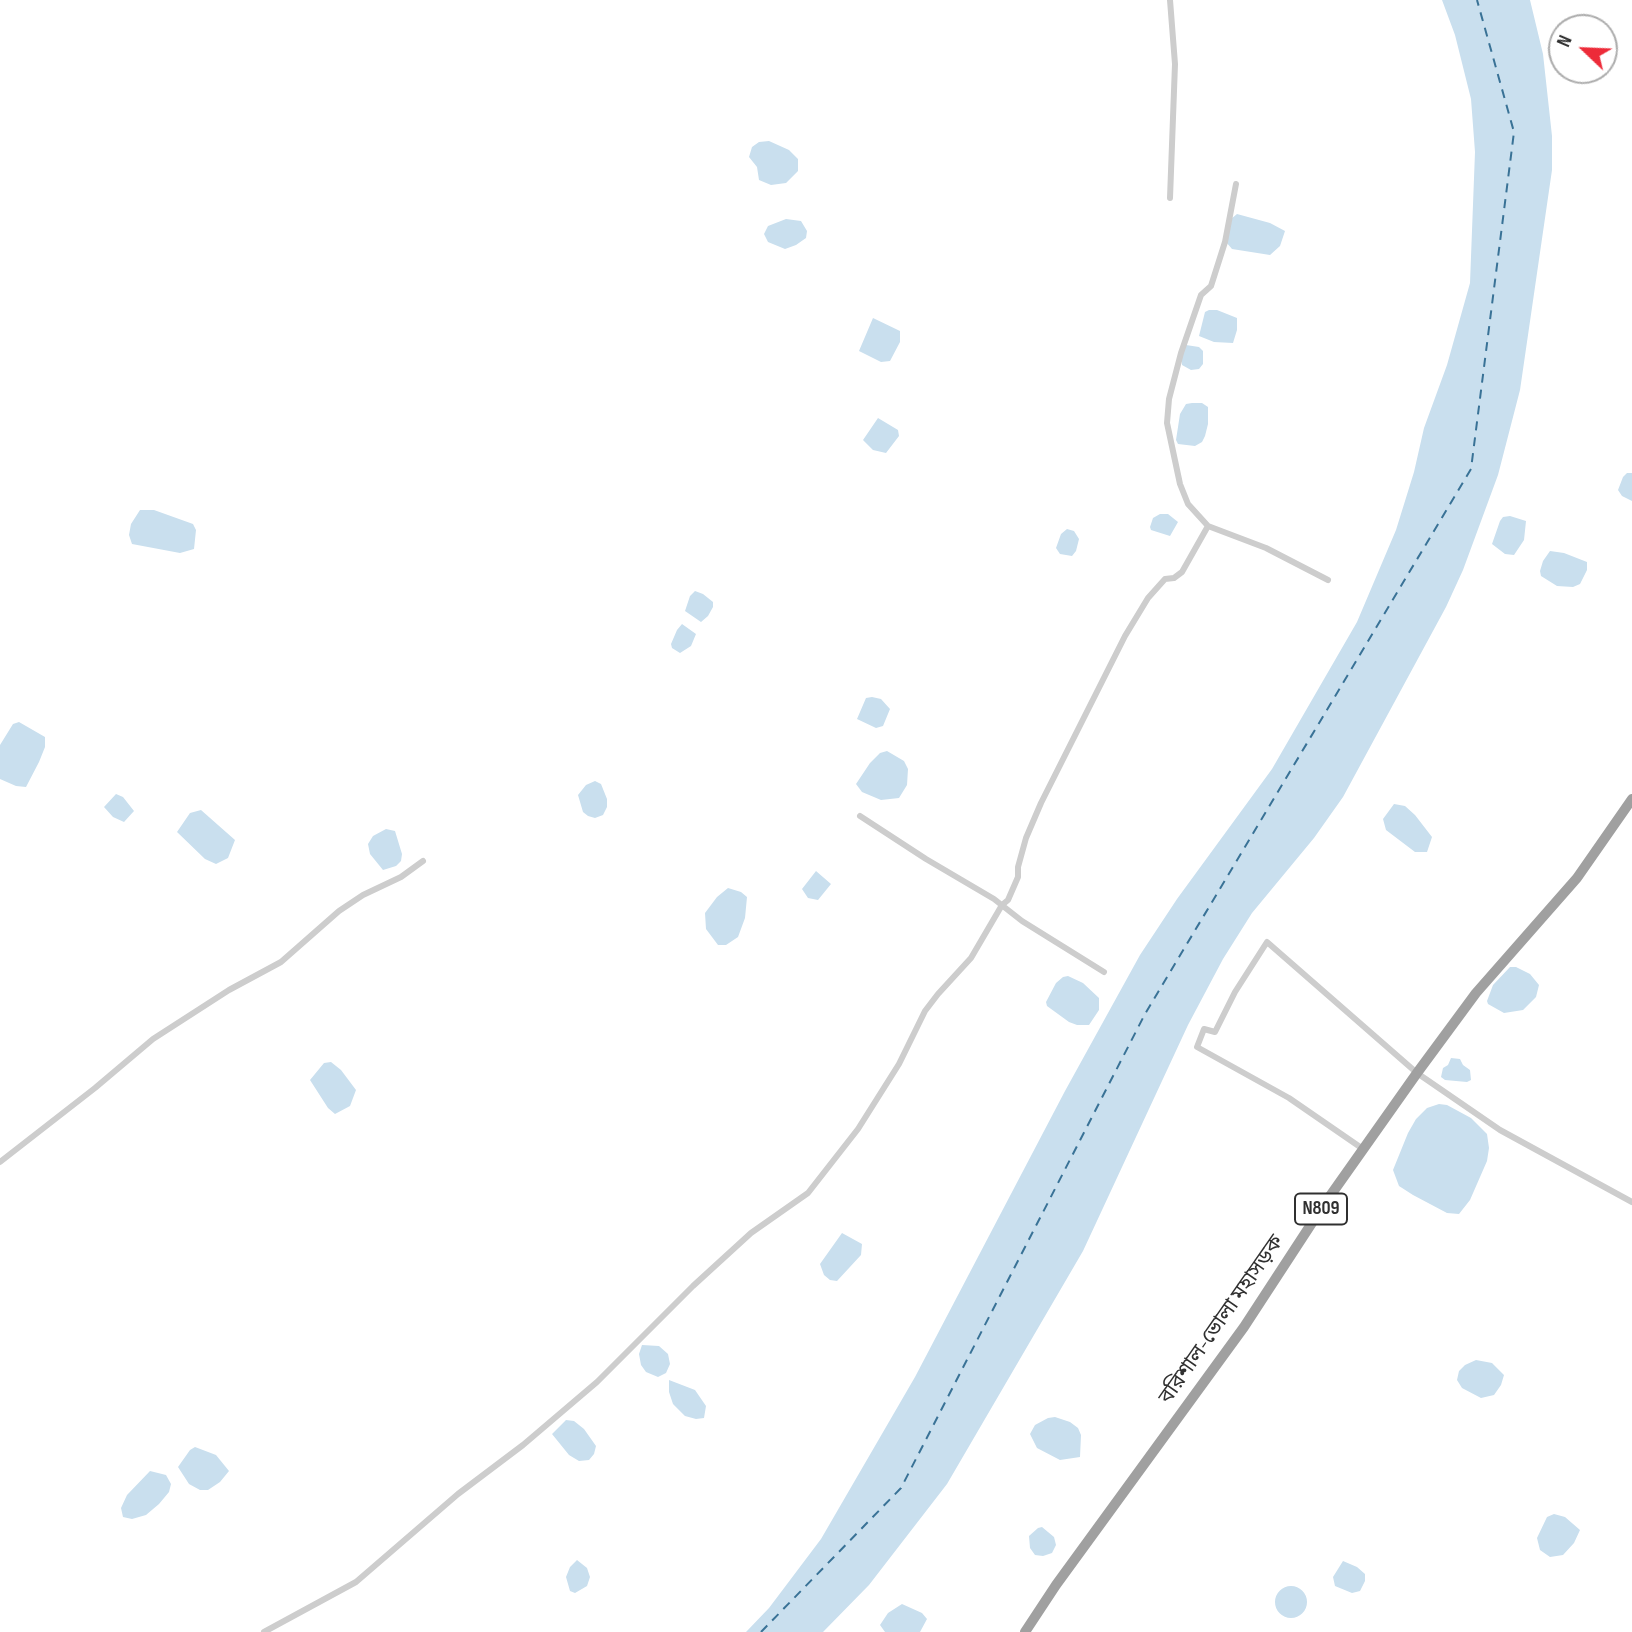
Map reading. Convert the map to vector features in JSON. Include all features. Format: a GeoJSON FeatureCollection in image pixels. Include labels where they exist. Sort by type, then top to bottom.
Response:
{"type":"FeatureCollection","features":[{"type":"Feature","properties":{"kind":"highway","name":"বরিশাল-ভোলা মহাসড়ক"},"geometry":{"type":"LineString","coordinates":[[1026,1632],[1056,1585],[1244,1326],[1417,1073],[1476,993],[1577,878],[1632,799]]}},
{"type":"Feature","properties":{"kind":"street"},"geometry":{"type":"LineString","coordinates":[[1170,0],[1175,64],[1170,198]]}},
{"type":"Feature","properties":{"kind":"street"},"geometry":{"type":"LineString","coordinates":[[1236,184],[1225,242],[1210,286],[1201,295],[1169,399],[1167,423],[1180,484],[1188,504],[1208,526],[1266,548],[1328,580]]}},
{"type":"Feature","properties":{"kind":"street"},"geometry":{"type":"LineString","coordinates":[[264,1632],[356,1582],[458,1494],[523,1445],[597,1382],[693,1286],[751,1233],[808,1193],[858,1129],[899,1064],[926,1011],[971,958],[1015,886],[1026,838],[1041,803],[1125,636],[1148,598],[1165,579],[1174,578],[1182,572],[1208,526]]}},
{"type":"Feature","properties":{"kind":"street"},"geometry":{"type":"LineString","coordinates":[[860,816],[1104,972]]}},
{"type":"Feature","properties":{"kind":"street"},"geometry":{"type":"LineString","coordinates":[[0,1162],[153,1039],[229,990],[281,962],[339,911],[363,895],[401,877],[423,861]]}},
{"type":"Feature","properties":{"kind":"street"},"geometry":{"type":"LineString","coordinates":[[1363,1149],[1289,1098],[1197,1047],[1205,1029],[1215,1032],[1236,992],[1268,942],[1417,1073],[1500,1130],[1632,1202]]}},
{"type":"Feature","properties":{"kind":"water"},"geometry":{"type":"Polygon","coordinates":[[[1442,0],[1530,0],[1543,54],[1552,136],[1552,170],[1520,390],[1498,475],[1463,570],[1446,607],[1343,797],[1314,838],[1252,913],[1223,959],[1188,1025],[1083,1251],[947,1484],[869,1585],[823,1632],[746,1632],[769,1608],[821,1539],[915,1377],[1065,1091],[1140,955],[1177,899],[1272,769],[1357,622],[1396,530],[1424,428],[1447,365],[1470,283],[1475,152],[1471,99],[1455,35],[1442,0]]]}},
{"type":"Feature","properties":{"kind":"water"},"geometry":{"type":"Polygon","coordinates":[[[769,141],[789,150],[798,159],[798,171],[786,183],[771,185],[759,180],[757,167],[749,157],[752,147],[759,142],[769,141]]]}},
{"type":"Feature","properties":{"kind":"water"},"geometry":{"type":"Polygon","coordinates":[[[1237,214],[1270,223],[1285,231],[1280,246],[1270,255],[1232,249],[1226,242],[1231,219],[1237,214]]]}},
{"type":"Feature","properties":{"kind":"water"},"geometry":{"type":"Polygon","coordinates":[[[786,219],[801,221],[807,231],[806,238],[785,249],[768,242],[764,234],[768,226],[786,219]]]}},
{"type":"Feature","properties":{"kind":"water"},"geometry":{"type":"Polygon","coordinates":[[[1217,310],[1237,318],[1233,343],[1214,342],[1199,336],[1205,312],[1217,310]]]}},
{"type":"Feature","properties":{"kind":"water"},"geometry":{"type":"Polygon","coordinates":[[[873,318],[900,331],[900,342],[890,361],[881,362],[859,351],[873,318]]]}},
{"type":"Feature","properties":{"kind":"water"},"geometry":{"type":"Polygon","coordinates":[[[1186,345],[1199,347],[1203,351],[1203,364],[1199,369],[1191,370],[1182,365],[1181,355],[1186,345]]]}},
{"type":"Feature","properties":{"kind":"water"},"geometry":{"type":"Polygon","coordinates":[[[1202,403],[1208,407],[1205,436],[1202,442],[1195,446],[1178,444],[1176,440],[1180,414],[1186,404],[1202,403]]]}},
{"type":"Feature","properties":{"kind":"water"},"geometry":{"type":"Polygon","coordinates":[[[878,418],[898,430],[899,436],[886,453],[873,450],[863,440],[878,418]]]}},
{"type":"Feature","properties":{"kind":"water"},"geometry":{"type":"Polygon","coordinates":[[[1627,473],[1632,473],[1632,501],[1622,496],[1618,490],[1627,473]]]}},
{"type":"Feature","properties":{"kind":"water"},"geometry":{"type":"Polygon","coordinates":[[[140,510],[154,510],[193,524],[196,530],[194,549],[180,553],[132,544],[129,535],[131,524],[140,510]]]}},
{"type":"Feature","properties":{"kind":"water"},"geometry":{"type":"Polygon","coordinates":[[[1168,514],[1178,522],[1170,536],[1151,530],[1153,518],[1168,514]]]}},
{"type":"Feature","properties":{"kind":"water"},"geometry":{"type":"Polygon","coordinates":[[[1510,516],[1526,521],[1524,540],[1514,555],[1505,554],[1492,544],[1500,521],[1503,517],[1510,516]]]}},
{"type":"Feature","properties":{"kind":"water"},"geometry":{"type":"Polygon","coordinates":[[[1067,529],[1074,531],[1079,539],[1072,556],[1060,554],[1056,548],[1061,534],[1067,529]]]}},
{"type":"Feature","properties":{"kind":"water"},"geometry":{"type":"Polygon","coordinates":[[[1550,551],[1587,562],[1587,570],[1580,584],[1573,587],[1557,586],[1541,576],[1543,561],[1550,551]]]}},
{"type":"Feature","properties":{"kind":"water"},"geometry":{"type":"Polygon","coordinates":[[[695,591],[713,602],[708,616],[701,622],[685,611],[690,596],[695,591]]]}},
{"type":"Feature","properties":{"kind":"water"},"geometry":{"type":"Polygon","coordinates":[[[682,624],[696,634],[691,646],[680,653],[672,648],[671,644],[682,624]]]}},
{"type":"Feature","properties":{"kind":"water"},"geometry":{"type":"Polygon","coordinates":[[[866,698],[881,699],[890,709],[883,726],[876,728],[857,719],[866,698]]]}},
{"type":"Feature","properties":{"kind":"water"},"geometry":{"type":"Polygon","coordinates":[[[19,722],[45,737],[45,747],[26,787],[0,779],[0,745],[13,724],[19,722]]]}},
{"type":"Feature","properties":{"kind":"water"},"geometry":{"type":"Polygon","coordinates":[[[887,751],[904,761],[908,769],[907,785],[899,798],[881,800],[862,792],[856,784],[870,763],[880,753],[887,751]]]}},
{"type":"Feature","properties":{"kind":"water"},"geometry":{"type":"Polygon","coordinates":[[[595,781],[601,784],[607,807],[603,815],[595,818],[583,812],[578,795],[586,785],[595,781]]]}},
{"type":"Feature","properties":{"kind":"water"},"geometry":{"type":"Polygon","coordinates":[[[116,794],[123,797],[134,811],[124,822],[113,817],[104,807],[116,794]]]}},
{"type":"Feature","properties":{"kind":"water"},"geometry":{"type":"Polygon","coordinates":[[[1394,804],[1405,806],[1432,837],[1427,852],[1415,852],[1386,830],[1383,819],[1394,804]]]}},
{"type":"Feature","properties":{"kind":"water"},"geometry":{"type":"Polygon","coordinates":[[[201,810],[235,840],[228,858],[216,864],[205,859],[177,832],[190,813],[201,810]]]}},
{"type":"Feature","properties":{"kind":"water"},"geometry":{"type":"Polygon","coordinates":[[[386,829],[395,831],[402,854],[401,861],[396,866],[383,870],[370,854],[368,844],[373,836],[386,829]]]}},
{"type":"Feature","properties":{"kind":"water"},"geometry":{"type":"Polygon","coordinates":[[[816,871],[831,884],[818,900],[808,898],[802,889],[816,871]]]}},
{"type":"Feature","properties":{"kind":"water"},"geometry":{"type":"Polygon","coordinates":[[[728,888],[747,897],[745,918],[738,937],[726,945],[718,945],[706,929],[705,913],[728,888]]]}},
{"type":"Feature","properties":{"kind":"water"},"geometry":{"type":"Polygon","coordinates":[[[1510,967],[1530,974],[1539,985],[1536,997],[1523,1010],[1504,1013],[1487,1001],[1493,985],[1510,967]]]}},
{"type":"Feature","properties":{"kind":"water"},"geometry":{"type":"Polygon","coordinates":[[[1068,976],[1083,983],[1099,998],[1099,1010],[1089,1025],[1069,1022],[1047,1006],[1046,1002],[1056,983],[1068,976]]]}},
{"type":"Feature","properties":{"kind":"water"},"geometry":{"type":"Polygon","coordinates":[[[1451,1058],[1460,1059],[1470,1070],[1471,1080],[1445,1080],[1441,1077],[1443,1068],[1451,1058]]]}},
{"type":"Feature","properties":{"kind":"water"},"geometry":{"type":"Polygon","coordinates":[[[331,1062],[341,1070],[356,1090],[350,1106],[335,1114],[310,1080],[324,1063],[331,1062]]]}},
{"type":"Feature","properties":{"kind":"water"},"geometry":{"type":"Polygon","coordinates":[[[1439,1104],[1447,1105],[1471,1118],[1487,1134],[1487,1161],[1470,1200],[1459,1214],[1447,1213],[1399,1186],[1393,1170],[1416,1119],[1427,1108],[1439,1104]]]}},
{"type":"Feature","properties":{"kind":"water"},"geometry":{"type":"Polygon","coordinates":[[[842,1233],[862,1244],[861,1255],[837,1281],[830,1280],[824,1275],[820,1264],[842,1233]]]}},
{"type":"Feature","properties":{"kind":"water"},"geometry":{"type":"Polygon","coordinates":[[[642,1345],[659,1346],[668,1354],[670,1364],[666,1373],[658,1377],[646,1372],[641,1365],[639,1354],[642,1345]]]}},
{"type":"Feature","properties":{"kind":"water"},"geometry":{"type":"Polygon","coordinates":[[[1476,1360],[1492,1363],[1504,1375],[1494,1395],[1481,1398],[1462,1388],[1457,1380],[1459,1371],[1476,1360]]]}},
{"type":"Feature","properties":{"kind":"water"},"geometry":{"type":"Polygon","coordinates":[[[669,1380],[695,1390],[706,1406],[704,1418],[685,1416],[673,1404],[669,1380]]]}},
{"type":"Feature","properties":{"kind":"water"},"geometry":{"type":"Polygon","coordinates":[[[1055,1417],[1078,1428],[1081,1435],[1080,1457],[1060,1460],[1037,1448],[1030,1434],[1035,1425],[1055,1417]]]}},
{"type":"Feature","properties":{"kind":"water"},"geometry":{"type":"Polygon","coordinates":[[[566,1420],[574,1421],[584,1429],[596,1446],[589,1460],[579,1461],[569,1455],[552,1434],[566,1420]]]}},
{"type":"Feature","properties":{"kind":"water"},"geometry":{"type":"Polygon","coordinates":[[[195,1447],[216,1455],[229,1471],[220,1482],[208,1490],[200,1490],[189,1484],[178,1467],[195,1447]]]}},
{"type":"Feature","properties":{"kind":"water"},"geometry":{"type":"Polygon","coordinates":[[[150,1471],[166,1475],[171,1484],[169,1492],[146,1515],[132,1519],[123,1517],[121,1508],[127,1495],[150,1471]]]}},
{"type":"Feature","properties":{"kind":"water"},"geometry":{"type":"Polygon","coordinates":[[[1554,1514],[1565,1517],[1580,1530],[1574,1543],[1563,1555],[1550,1557],[1540,1550],[1537,1538],[1547,1517],[1554,1514]]]}},
{"type":"Feature","properties":{"kind":"water"},"geometry":{"type":"Polygon","coordinates":[[[1042,1527],[1054,1537],[1056,1545],[1052,1553],[1043,1556],[1035,1555],[1030,1548],[1029,1536],[1042,1527]]]}},
{"type":"Feature","properties":{"kind":"water"},"geometry":{"type":"Polygon","coordinates":[[[577,1560],[587,1568],[590,1577],[587,1586],[575,1593],[570,1591],[566,1577],[577,1560]]]}},
{"type":"Feature","properties":{"kind":"water"},"geometry":{"type":"Polygon","coordinates":[[[1343,1561],[1365,1574],[1360,1591],[1352,1593],[1335,1586],[1333,1577],[1343,1561]]]}},
{"type":"Feature","properties":{"kind":"water"},"geometry":{"type":"Polygon","coordinates":[[[1291,1586],[1302,1591],[1307,1602],[1302,1613],[1291,1618],[1280,1613],[1275,1602],[1280,1591],[1291,1586]]]}},
{"type":"Feature","properties":{"kind":"water"},"geometry":{"type":"Polygon","coordinates":[[[902,1604],[922,1613],[927,1619],[920,1632],[885,1632],[880,1625],[888,1613],[902,1604]]]}},
{"type":"Feature","properties":{"kind":"ferry route"},"geometry":{"type":"LineString","coordinates":[[761,1632],[901,1488],[1145,1014],[1471,469],[1514,132],[1477,0]]}}]}
